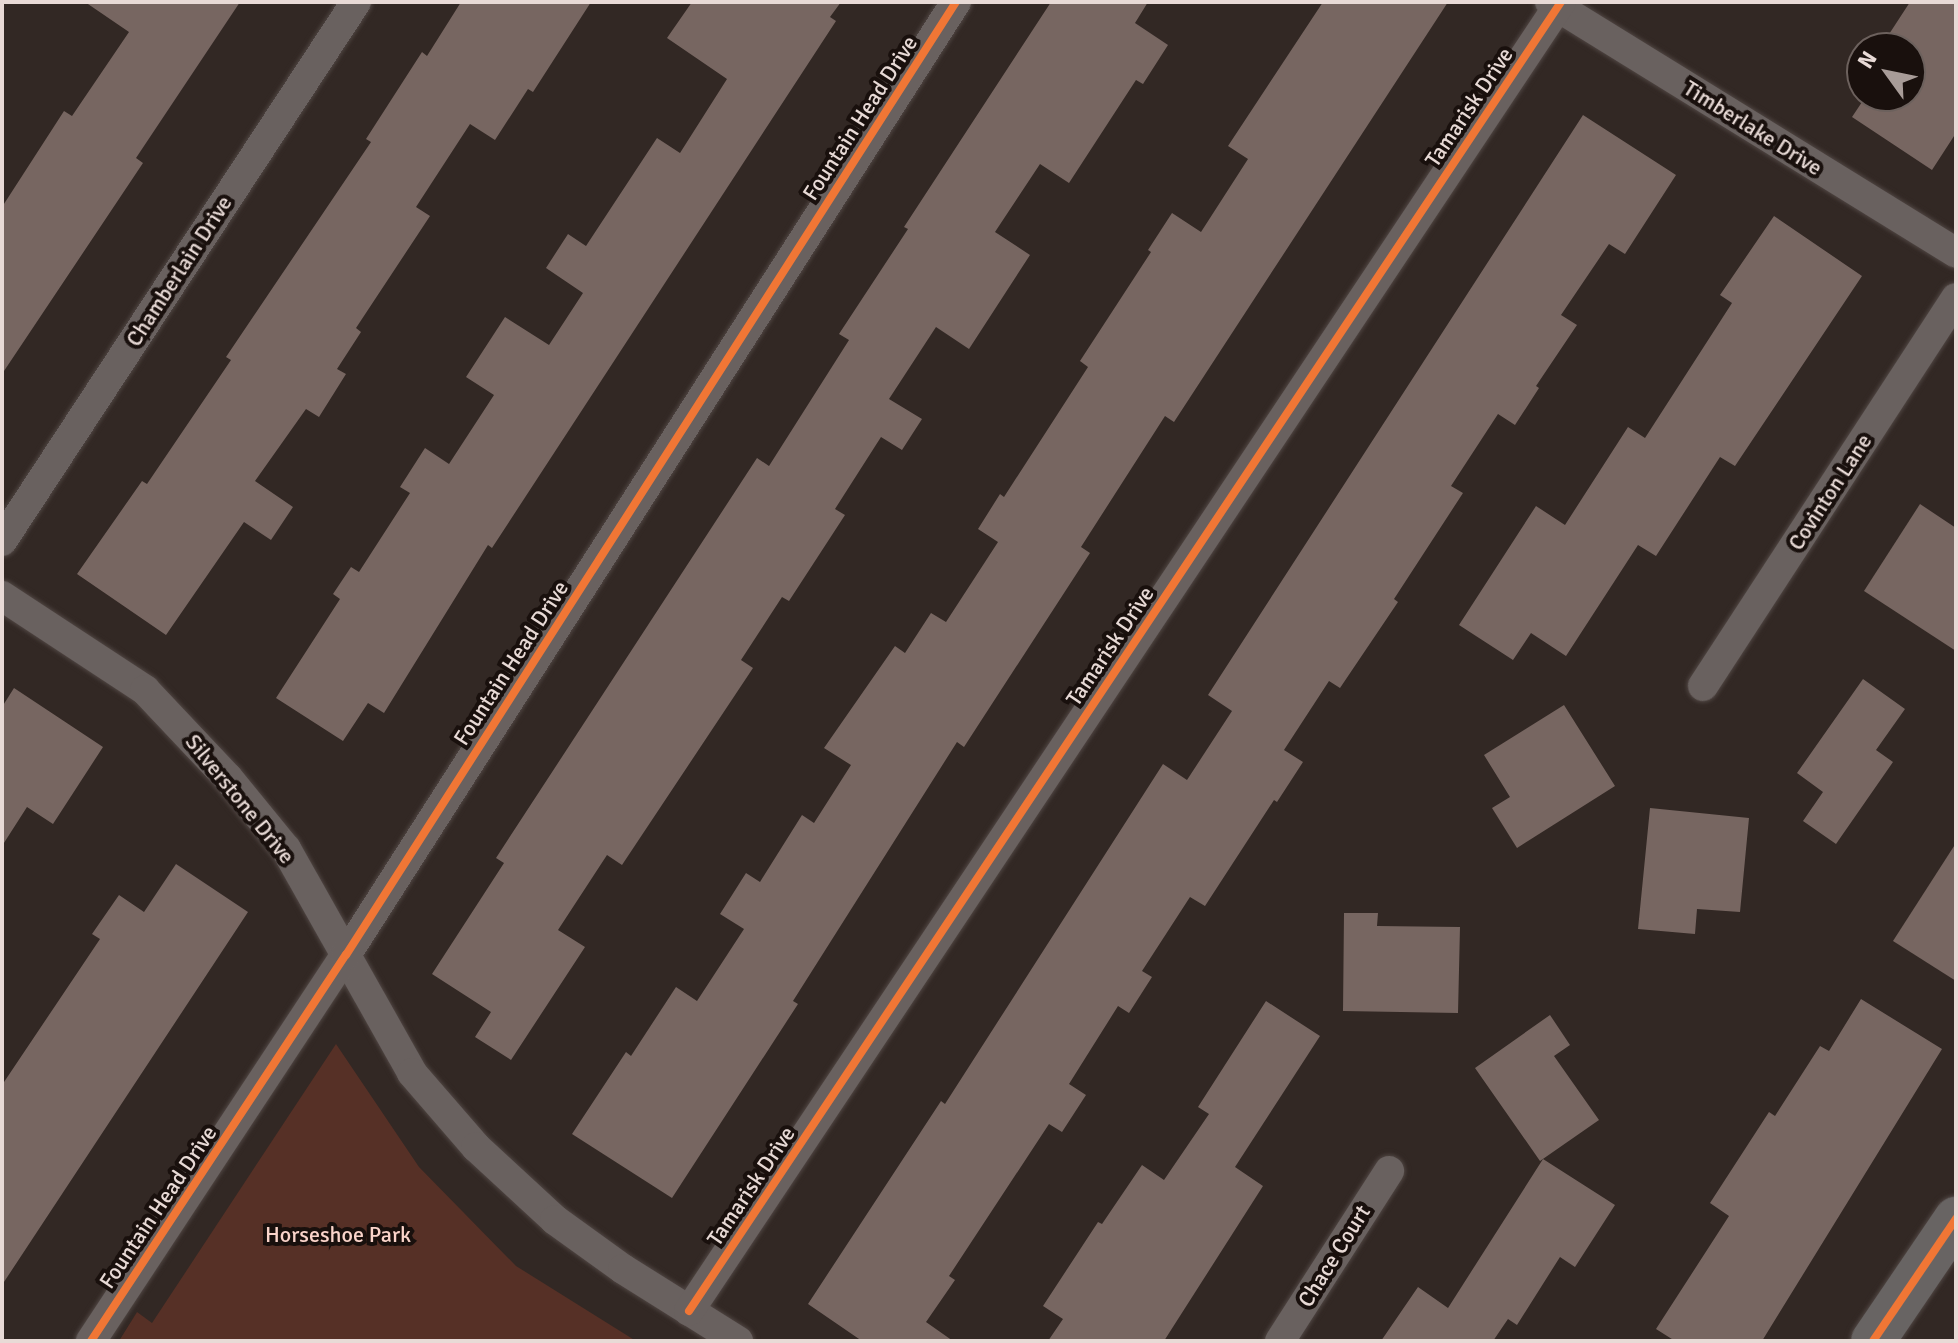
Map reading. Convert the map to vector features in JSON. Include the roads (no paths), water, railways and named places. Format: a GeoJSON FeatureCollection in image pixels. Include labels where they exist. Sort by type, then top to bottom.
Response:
{"type":"FeatureCollection","features":[{"type":"Feature","properties":{"kind":"street","name":"Chamberlain Drive"},"geometry":{"type":"LineString","coordinates":[[2,541],[356,2]]}},
{"type":"Feature","properties":{"kind":"street","name":"Fountain Head Drive"},"geometry":{"type":"LineString","coordinates":[[91,1341],[346,955],[956,2]]}},
{"type":"Feature","properties":{"kind":"street","name":"Timberlake Drive"},"geometry":{"type":"LineString","coordinates":[[1556,4],[1956,253]]}},
{"type":"Feature","properties":{"kind":"street","name":"Tamarisk Drive"},"geometry":{"type":"LineString","coordinates":[[689,1311],[1556,4]]}},
{"type":"Feature","properties":{"kind":"street","name":"Covinton Lane"},"geometry":{"type":"LineString","coordinates":[[1703,686],[1956,298]]}},
{"type":"Feature","properties":{"kind":"street","name":"Silverstone Drive"},"geometry":{"type":"LineString","coordinates":[[2,596],[145,690],[182,727],[286,849],[412,1073],[476,1147],[555,1220],[623,1269],[738,1341]]}},
{"type":"Feature","properties":{"kind":"street","name":"Chace Court"},"geometry":{"type":"LineString","coordinates":[[1280,1341],[1389,1171]]}},
{"type":"Feature","properties":{"kind":"street"},"geometry":{"type":"LineString","coordinates":[[1873,1341],[1956,1219]]}},
{"type":"Feature","properties":{"kind":"park label","name":"Horseshoe Park"},"geometry":{"type":"Point","coordinates":[338,1235]}}]}
